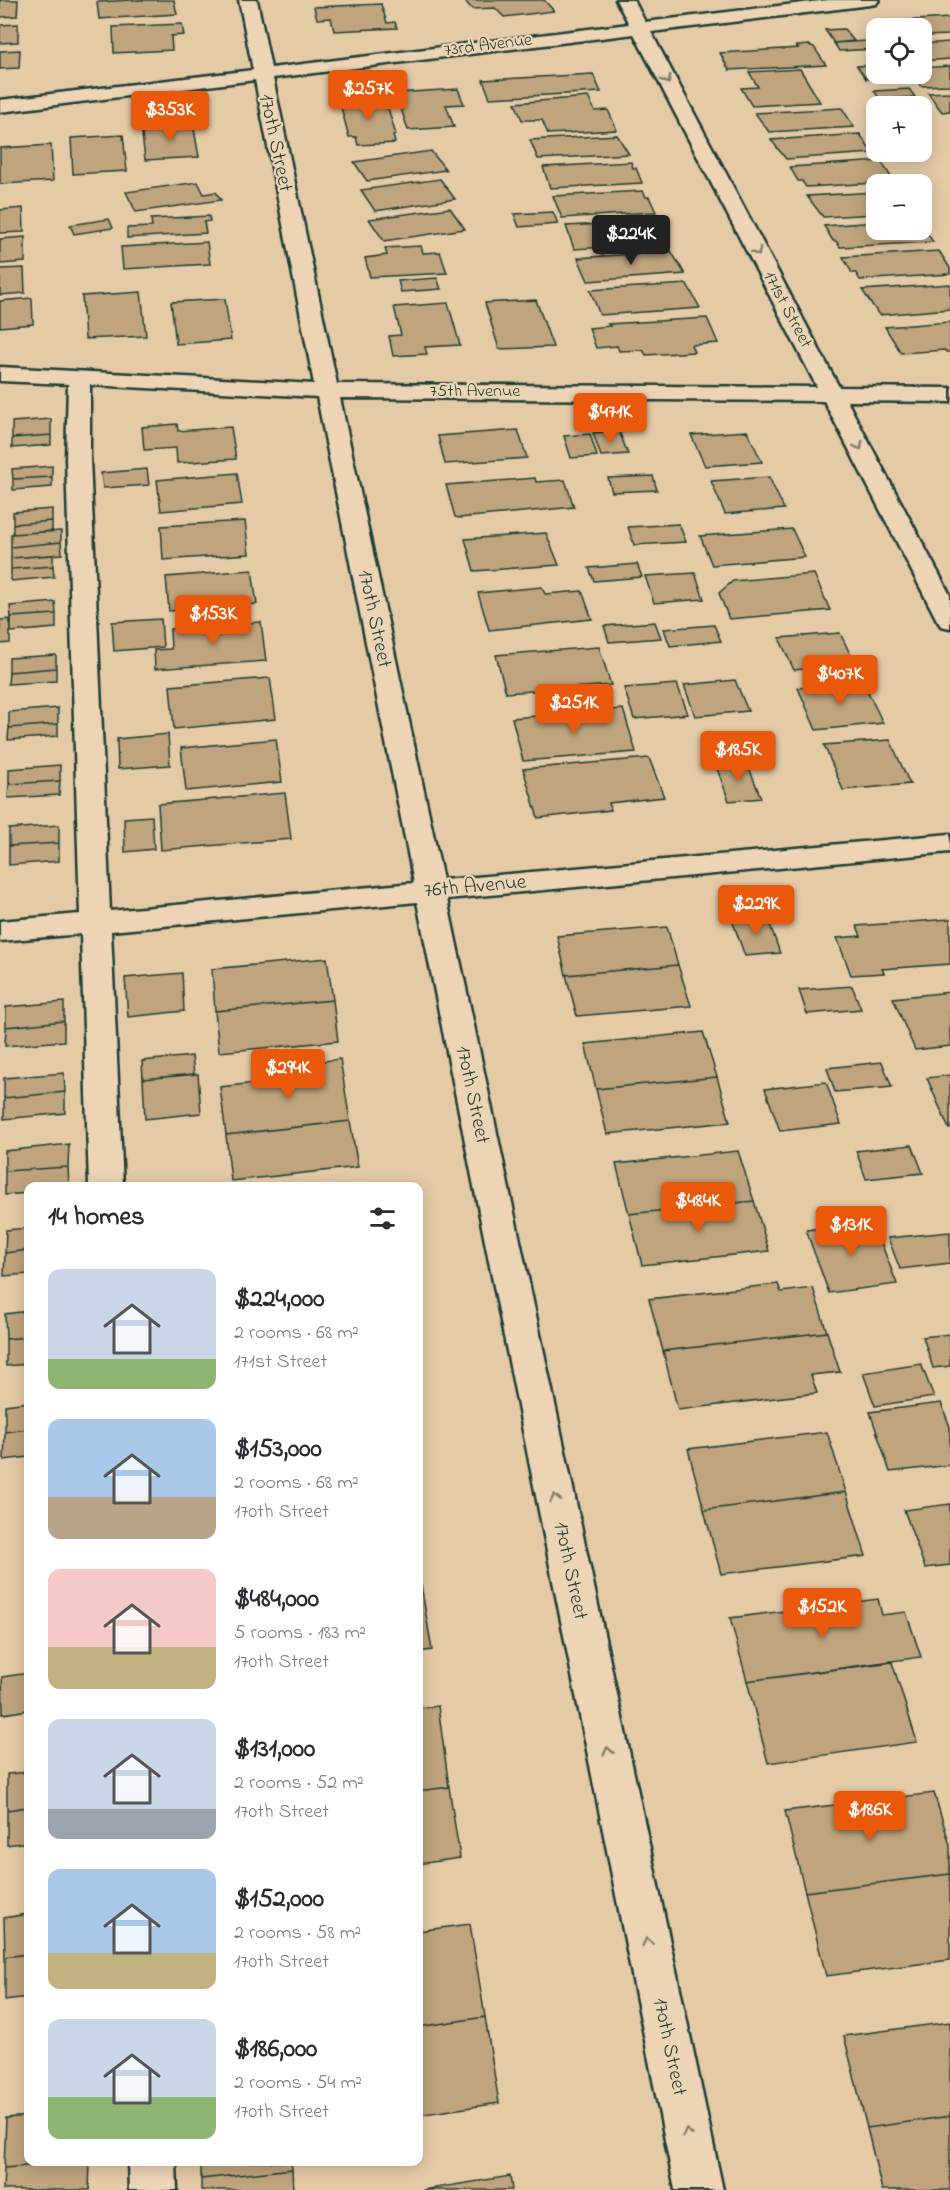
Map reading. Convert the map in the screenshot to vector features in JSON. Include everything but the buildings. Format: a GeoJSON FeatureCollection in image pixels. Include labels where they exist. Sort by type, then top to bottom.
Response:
{"type":"FeatureCollection","features":[{"type":"Feature","properties":{"kind":"street","name":"170th Street"},"geometry":{"type":"LineString","coordinates":[[248,0],[326,391],[699,2190]]}},
{"type":"Feature","properties":{"kind":"street","name":"171st Street"},"geometry":{"type":"LineString","coordinates":[[625,0],[950,620]]}},
{"type":"Feature","properties":{"kind":"street","name":"73rd Avenue"},"geometry":{"type":"LineString","coordinates":[[0,106],[870,0]]}},
{"type":"Feature","properties":{"kind":"street","name":"75th Avenue"},"geometry":{"type":"LineString","coordinates":[[0,374],[326,391],[950,395]]}},
{"type":"Feature","properties":{"kind":"street"},"geometry":{"type":"LineString","coordinates":[[79,379],[78,459],[94,922],[106,1182]]}},
{"type":"Feature","properties":{"kind":"street","name":"76th Avenue"},"geometry":{"type":"LineString","coordinates":[[0,931],[950,843]]}},
{"type":"Feature","properties":{"kind":"street"},"geometry":{"type":"LineString","coordinates":[[152,2166],[153,2190]]}}]}
